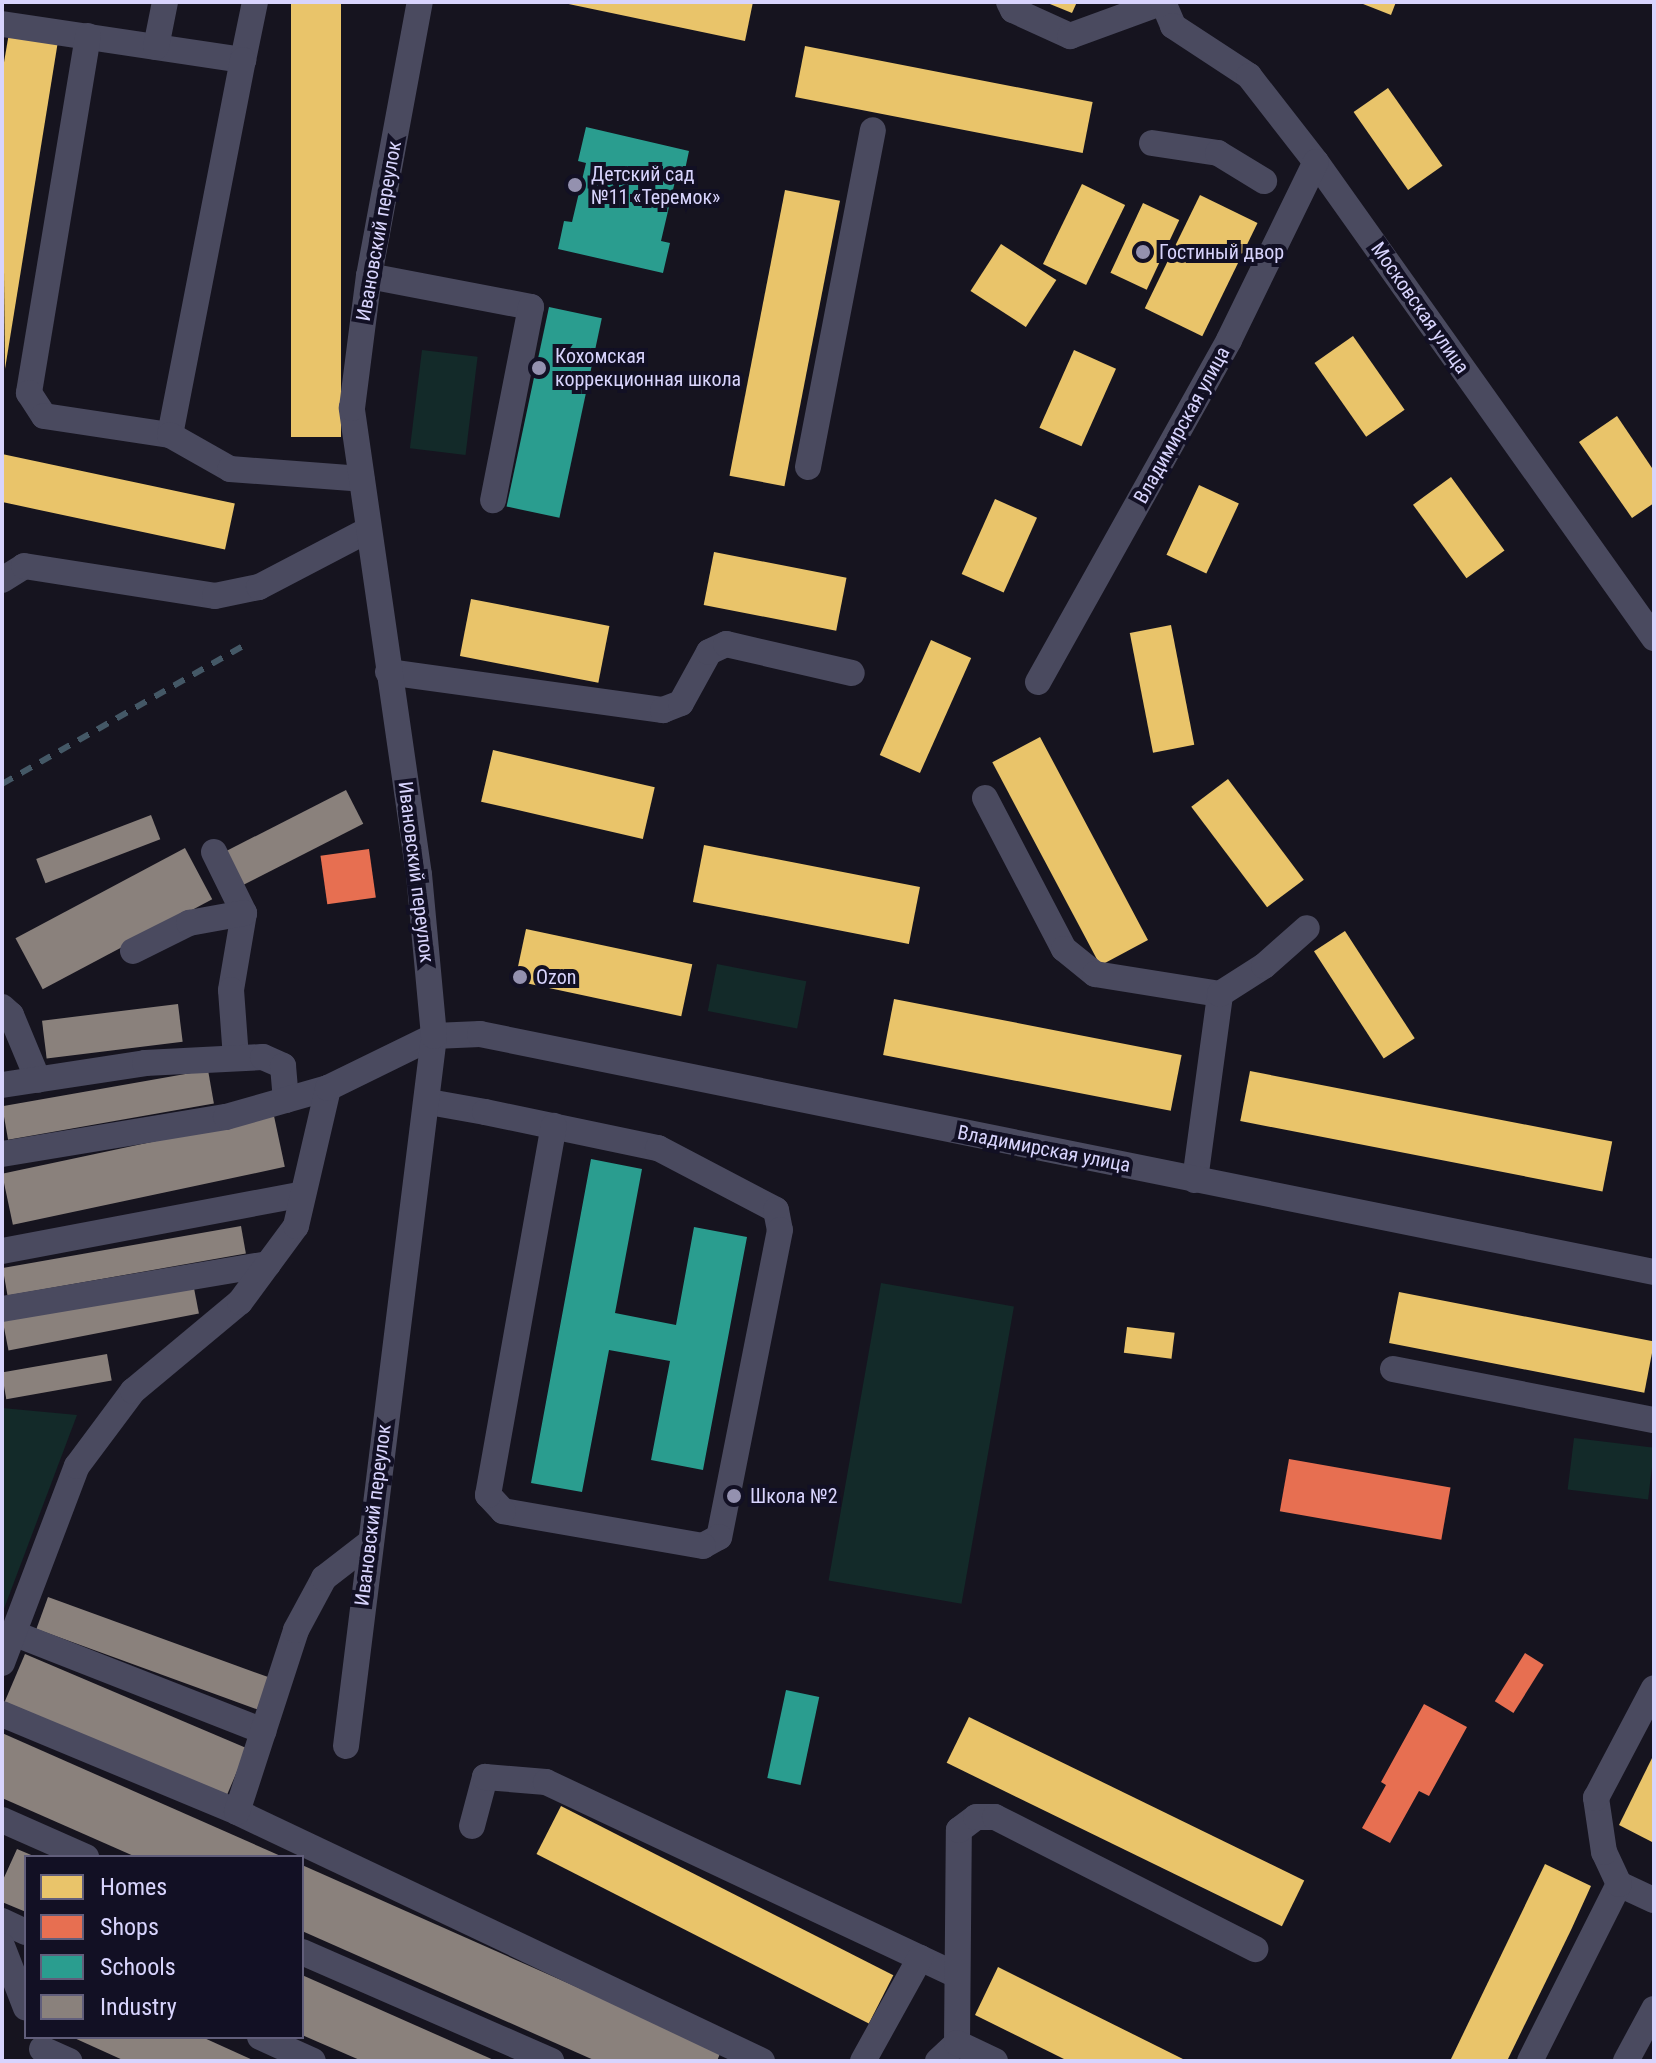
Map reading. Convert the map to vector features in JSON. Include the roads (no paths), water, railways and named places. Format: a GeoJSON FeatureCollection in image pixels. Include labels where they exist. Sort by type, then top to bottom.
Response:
{"type":"FeatureCollection","features":[{"type":"Feature","properties":{"kind":"street"},"geometry":{"type":"LineString","coordinates":[[156,47],[165,2]]}},
{"type":"Feature","properties":{"kind":"street"},"geometry":{"type":"LineString","coordinates":[[170,435],[255,2]]}},
{"type":"Feature","properties":{"kind":"street","name":"Ивановский переулок"},"geometry":{"type":"LineString","coordinates":[[346,1746],[368,1544],[429,1102],[434,1036],[419,875],[352,408],[369,276],[420,2]]}},
{"type":"Feature","properties":{"kind":"street"},"geometry":{"type":"LineString","coordinates":[[1009,2],[1013,10],[1070,36],[1163,2]]}},
{"type":"Feature","properties":{"kind":"street","name":"Московская улица"},"geometry":{"type":"LineString","coordinates":[[1163,2],[1173,26],[1249,76],[1316,162],[1654,638]]}},
{"type":"Feature","properties":{"kind":"street"},"geometry":{"type":"LineString","coordinates":[[2,24],[243,60]]}},
{"type":"Feature","properties":{"kind":"street"},"geometry":{"type":"LineString","coordinates":[[88,36],[29,393],[44,416],[170,435],[230,469],[362,479]]}},
{"type":"Feature","properties":{"kind":"street"},"geometry":{"type":"LineString","coordinates":[[808,467],[873,130]]}},
{"type":"Feature","properties":{"kind":"street"},"geometry":{"type":"LineString","coordinates":[[1152,143],[1218,153],[1264,181]]}},
{"type":"Feature","properties":{"kind":"street","name":"Владимирская улица"},"geometry":{"type":"LineString","coordinates":[[1038,682],[1229,340],[1316,162]]}},
{"type":"Feature","properties":{"kind":"street"},"geometry":{"type":"LineString","coordinates":[[369,276],[531,307],[493,500]]}},
{"type":"Feature","properties":{"kind":"street"},"geometry":{"type":"LineString","coordinates":[[2,580],[24,566],[215,596],[259,587],[368,530]]}},
{"type":"Feature","properties":{"kind":"street"},"geometry":{"type":"LineString","coordinates":[[388,672],[663,710],[681,703],[709,652],[726,644],[852,673]]}},
{"type":"Feature","properties":{"kind":"street"},"geometry":{"type":"LineString","coordinates":[[985,798],[1064,949],[1095,974],[1220,994],[1264,966],[1307,928]]}},
{"type":"Feature","properties":{"kind":"street"},"geometry":{"type":"LineString","coordinates":[[214,852],[244,913],[231,990],[236,1058]]}},
{"type":"Feature","properties":{"kind":"street"},"geometry":{"type":"LineString","coordinates":[[133,951],[189,923],[244,913]]}},
{"type":"Feature","properties":{"kind":"street"},"geometry":{"type":"LineString","coordinates":[[1195,1180],[1220,994]]}},
{"type":"Feature","properties":{"kind":"street"},"geometry":{"type":"LineString","coordinates":[[2,1007],[11,1015],[38,1080]]}},
{"type":"Feature","properties":{"kind":"street","name":"Владимирская улица"},"geometry":{"type":"LineString","coordinates":[[434,1036],[480,1034],[1654,1272]]}},
{"type":"Feature","properties":{"kind":"street"},"geometry":{"type":"LineString","coordinates":[[2,1154],[226,1117],[328,1088],[434,1036]]}},
{"type":"Feature","properties":{"kind":"street"},"geometry":{"type":"LineString","coordinates":[[2,1085],[145,1063],[263,1057],[283,1066],[286,1100]]}},
{"type":"Feature","properties":{"kind":"street"},"geometry":{"type":"LineString","coordinates":[[2,1663],[77,1466],[133,1391],[240,1302],[296,1226],[328,1088]]}},
{"type":"Feature","properties":{"kind":"street"},"geometry":{"type":"LineString","coordinates":[[429,1102],[554,1126],[658,1148],[776,1210],[780,1230],[719,1537],[703,1546],[503,1511],[488,1495],[554,1126]]}},
{"type":"Feature","properties":{"kind":"street"},"geometry":{"type":"LineString","coordinates":[[2,1251],[303,1194]]}},
{"type":"Feature","properties":{"kind":"street"},"geometry":{"type":"LineString","coordinates":[[2,1309],[268,1264]]}},
{"type":"Feature","properties":{"kind":"street"},"geometry":{"type":"LineString","coordinates":[[1393,1369],[1654,1420]]}},
{"type":"Feature","properties":{"kind":"street"},"geometry":{"type":"LineString","coordinates":[[237,1812],[296,1630],[324,1578],[368,1544]]}},
{"type":"Feature","properties":{"kind":"street"},"geometry":{"type":"LineString","coordinates":[[13,1633],[263,1731]]}},
{"type":"Feature","properties":{"kind":"street"},"geometry":{"type":"LineString","coordinates":[[1654,1688],[1596,1798],[1604,1852],[1619,1884],[1654,1900]]}},
{"type":"Feature","properties":{"kind":"street"},"geometry":{"type":"LineString","coordinates":[[2,1714],[237,1812],[762,2061]]}},
{"type":"Feature","properties":{"kind":"street"},"geometry":{"type":"LineString","coordinates":[[472,1826],[485,1777],[546,1782],[957,1975]]}},
{"type":"Feature","properties":{"kind":"street"},"geometry":{"type":"LineString","coordinates":[[995,2061],[948,2052],[957,1975],[959,1830],[976,1817],[995,1817],[1255,1949]]}},
{"type":"Feature","properties":{"kind":"street"},"geometry":{"type":"LineString","coordinates":[[2,1820],[81,1855]]}},
{"type":"Feature","properties":{"kind":"street"},"geometry":{"type":"LineString","coordinates":[[1530,2061],[1619,1884]]}},
{"type":"Feature","properties":{"kind":"street"},"geometry":{"type":"LineString","coordinates":[[2,1921],[24,1931]]}},
{"type":"Feature","properties":{"kind":"street"},"geometry":{"type":"LineString","coordinates":[[2,1946],[24,2003]]}},
{"type":"Feature","properties":{"kind":"street"},"geometry":{"type":"LineString","coordinates":[[304,1953],[551,2061]]}},
{"type":"Feature","properties":{"kind":"street"},"geometry":{"type":"LineString","coordinates":[[863,2061],[920,1958]]}},
{"type":"Feature","properties":{"kind":"street"},"geometry":{"type":"LineString","coordinates":[[1626,2061],[1654,2009]]}},
{"type":"Feature","properties":{"kind":"street"},"geometry":{"type":"LineString","coordinates":[[264,2039],[313,2061]]}},
{"type":"Feature","properties":{"kind":"street"},"geometry":{"type":"LineString","coordinates":[[42,2049],[69,2061]]}},
{"type":"Feature","properties":{"kind":"railway"},"geometry":{"type":"LineString","coordinates":[[2,784],[243,646]]}},
{"type":"Feature","properties":{"kind":"place","name":"Детский сад №11 «Теремок»"},"geometry":{"type":"Point","coordinates":[575,185]}},
{"type":"Feature","properties":{"kind":"place","name":"Гостиный двор"},"geometry":{"type":"Point","coordinates":[1143,252]}},
{"type":"Feature","properties":{"kind":"place","name":"Кохомская коррекционная школа"},"geometry":{"type":"Point","coordinates":[539,368]}},
{"type":"Feature","properties":{"kind":"place","name":"Ozon"},"geometry":{"type":"Point","coordinates":[520,977]}},
{"type":"Feature","properties":{"kind":"place","name":"Школа №2"},"geometry":{"type":"Point","coordinates":[734,1496]}}]}
